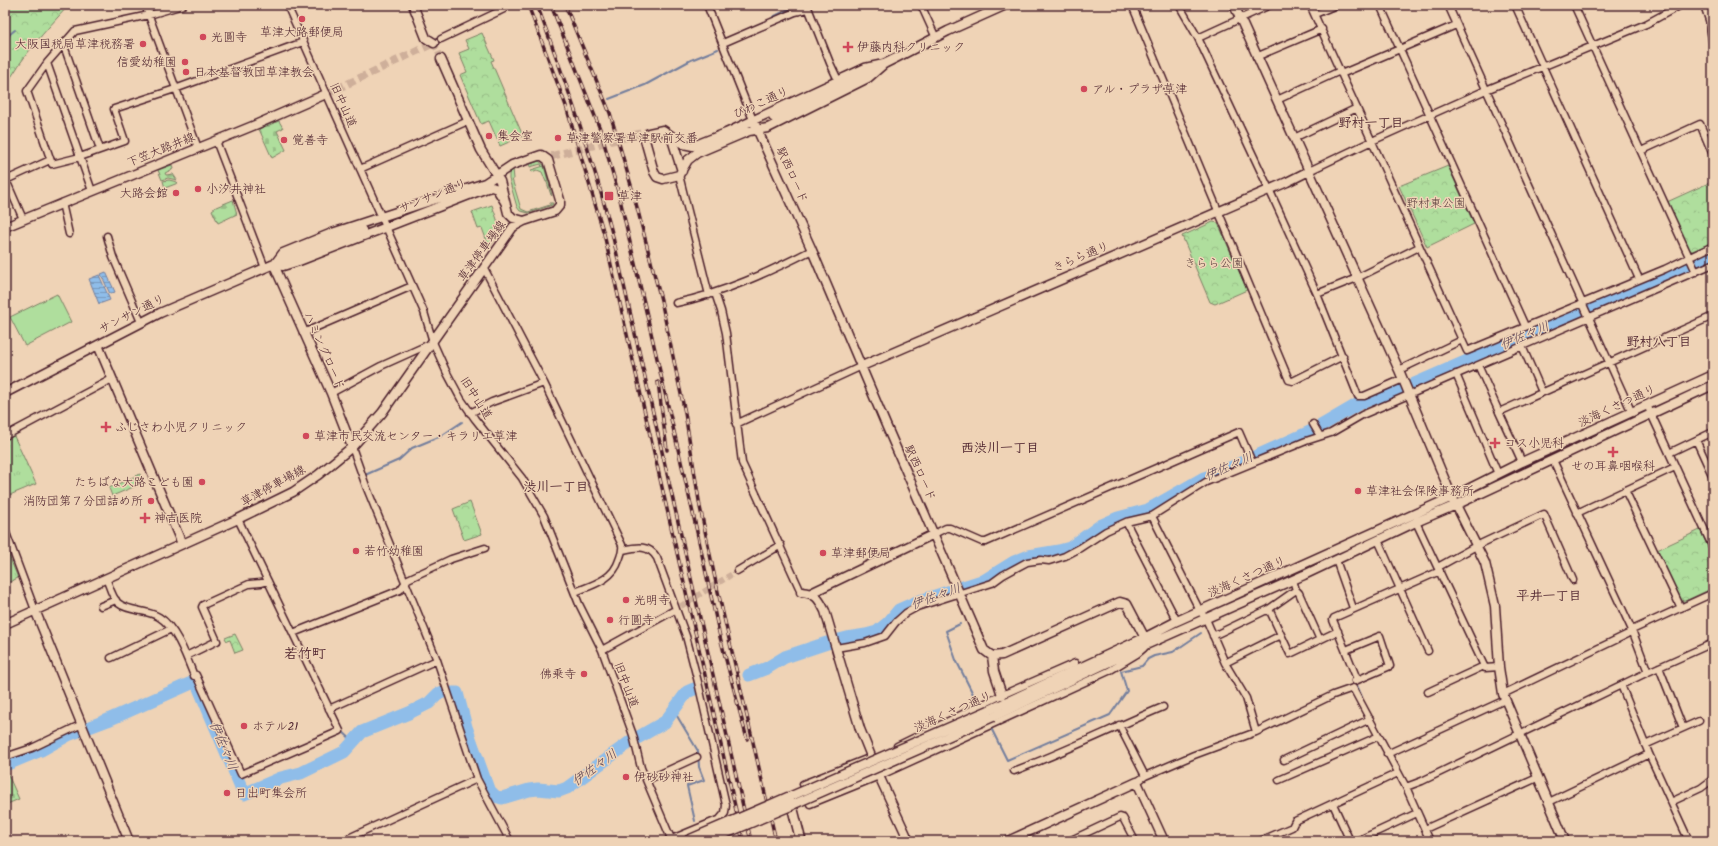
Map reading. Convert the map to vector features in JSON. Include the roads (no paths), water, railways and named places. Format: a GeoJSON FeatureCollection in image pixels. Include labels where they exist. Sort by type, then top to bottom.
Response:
{"type":"FeatureCollection","features":[{"type":"Feature","properties":{"kind":"main road"},"geometry":{"type":"LineString","coordinates":[[687,841],[790,801]]}},
{"type":"Feature","properties":{"kind":"main road"},"geometry":{"type":"LineString","coordinates":[[707,841],[790,801]]}},
{"type":"Feature","properties":{"kind":"main road"},"geometry":{"type":"LineString","coordinates":[[790,801],[801,841]]}},
{"type":"Feature","properties":{"kind":"street"},"geometry":{"type":"LineString","coordinates":[[145,5],[198,148]]}},
{"type":"Feature","properties":{"kind":"street"},"geometry":{"type":"LineString","coordinates":[[183,5],[149,15],[75,31],[63,43],[27,91],[50,160],[54,164],[80,157],[125,141],[114,109],[175,89],[303,42]]}},
{"type":"Feature","properties":{"kind":"street","name":"旧中山道"},"geometry":{"type":"LineString","coordinates":[[287,5],[380,217],[424,312],[433,342],[446,371],[470,413],[522,478],[544,516],[574,592],[602,650],[633,735],[641,768],[670,840]]}},
{"type":"Feature","properties":{"kind":"street"},"geometry":{"type":"LineString","coordinates":[[413,5],[426,38],[438,41],[500,12],[504,8],[502,5]]}},
{"type":"Feature","properties":{"kind":"street"},"geometry":{"type":"LineString","coordinates":[[707,5],[753,120]]}},
{"type":"Feature","properties":{"kind":"street"},"geometry":{"type":"LineString","coordinates":[[921,5],[936,38]]}},
{"type":"Feature","properties":{"kind":"street","name":"びわこ通り"},"geometry":{"type":"LineString","coordinates":[[884,64],[865,68],[693,146],[683,144],[661,130],[649,133],[645,137],[645,143],[656,175],[663,179],[680,173],[688,160],[697,153],[748,131],[764,129],[857,84],[868,78],[884,64],[1006,5]]}},
{"type":"Feature","properties":{"kind":"street"},"geometry":{"type":"LineString","coordinates":[[1132,5],[1289,380],[1293,381],[1343,356]]}},
{"type":"Feature","properties":{"kind":"street"},"geometry":{"type":"LineString","coordinates":[[1179,5],[1198,38],[1269,189],[1317,294],[1358,396],[1364,396],[1403,379]]}},
{"type":"Feature","properties":{"kind":"street"},"geometry":{"type":"LineString","coordinates":[[1234,5],[1256,57],[1277,100],[1410,394],[1454,501],[1485,563],[1495,606],[1499,667],[1504,697],[1537,778],[1549,802],[1565,841]]}},
{"type":"Feature","properties":{"kind":"street"},"geometry":{"type":"LineString","coordinates":[[1198,38],[1270,5]]}},
{"type":"Feature","properties":{"kind":"street"},"geometry":{"type":"LineString","coordinates":[[1310,5],[1467,351],[1689,258],[1713,246]]}},
{"type":"Feature","properties":{"kind":"street"},"geometry":{"type":"LineString","coordinates":[[1315,14],[1336,5]]}},
{"type":"Feature","properties":{"kind":"street"},"geometry":{"type":"LineString","coordinates":[[1380,5],[1429,116],[1526,326]]}},
{"type":"Feature","properties":{"kind":"street"},"geometry":{"type":"LineString","coordinates":[[1448,5],[1581,303],[1632,413]]}},
{"type":"Feature","properties":{"kind":"street"},"geometry":{"type":"LineString","coordinates":[[1515,5],[1639,279]]}},
{"type":"Feature","properties":{"kind":"street"},"geometry":{"type":"LineString","coordinates":[[1574,5],[1696,272]]}},
{"type":"Feature","properties":{"kind":"street"},"geometry":{"type":"LineString","coordinates":[[1309,171],[1486,90],[1646,24],[1681,5]]}},
{"type":"Feature","properties":{"kind":"street"},"geometry":{"type":"LineString","coordinates":[[1704,5],[1709,20],[1713,46]]}},
{"type":"Feature","properties":{"kind":"street"},"geometry":{"type":"LineString","coordinates":[[723,43],[807,7],[838,80]]}},
{"type":"Feature","properties":{"kind":"street"},"geometry":{"type":"LineString","coordinates":[[1277,100],[1456,25]]}},
{"type":"Feature","properties":{"kind":"street"},"geometry":{"type":"LineString","coordinates":[[1256,57],[1322,29]]}},
{"type":"Feature","properties":{"kind":"street"},"geometry":{"type":"LineString","coordinates":[[63,43],[100,149]]}},
{"type":"Feature","properties":{"kind":"street"},"geometry":{"type":"LineString","coordinates":[[441,59],[480,150],[496,176]]}},
{"type":"Feature","properties":{"kind":"street"},"geometry":{"type":"LineString","coordinates":[[47,63],[92,191]]}},
{"type":"Feature","properties":{"kind":"street"},"geometry":{"type":"LineString","coordinates":[[773,117],[884,64]]}},
{"type":"Feature","properties":{"kind":"street","name":"下笠大路井線"},"geometry":{"type":"LineString","coordinates":[[5,227],[255,126],[326,94]]}},
{"type":"Feature","properties":{"kind":"street"},"geometry":{"type":"LineString","coordinates":[[1294,138],[1357,108]]}},
{"type":"Feature","properties":{"kind":"street","name":"駅西ロード"},"geometry":{"type":"LineString","coordinates":[[753,120],[812,250],[984,650],[992,656]]}},
{"type":"Feature","properties":{"kind":"street"},"geometry":{"type":"LineString","coordinates":[[360,169],[468,121]]}},
{"type":"Feature","properties":{"kind":"street"},"geometry":{"type":"LineString","coordinates":[[1641,151],[1700,124],[1713,155]]}},
{"type":"Feature","properties":{"kind":"street"},"geometry":{"type":"LineString","coordinates":[[671,136],[712,294],[721,311],[726,333],[742,463],[781,545],[801,592],[811,594],[819,600],[825,611],[852,704],[871,757],[909,841]]}},
{"type":"Feature","properties":{"kind":"street"},"geometry":{"type":"LineString","coordinates":[[216,141],[265,268]]}},
{"type":"Feature","properties":{"kind":"street","name":"草津停車場線"},"geometry":{"type":"LineString","coordinates":[[5,624],[238,520],[293,492],[318,475],[352,447],[382,413],[513,227],[524,220],[555,211],[560,205],[560,200],[548,160],[541,155],[514,163],[496,176],[500,181],[510,216],[524,220]]}},
{"type":"Feature","properties":{"kind":"street"},"geometry":{"type":"LineString","coordinates":[[23,219],[6,180],[50,160]]}},
{"type":"Feature","properties":{"kind":"street","name":"きらら通り"},"geometry":{"type":"LineString","coordinates":[[862,366],[1287,182],[1309,171]]}},
{"type":"Feature","properties":{"kind":"street","name":"サンサン通り"},"geometry":{"type":"LineString","coordinates":[[274,265],[282,253],[332,233],[485,183],[496,176]]}},
{"type":"Feature","properties":{"kind":"street","name":"サンサン通り"},"geometry":{"type":"LineString","coordinates":[[5,393],[141,322],[265,268],[274,265],[283,266],[386,228],[490,187],[498,190],[505,202]]}},
{"type":"Feature","properties":{"kind":"street"},"geometry":{"type":"LineString","coordinates":[[62,203],[69,234]]}},
{"type":"Feature","properties":{"kind":"street"},"geometry":{"type":"LineString","coordinates":[[274,265],[362,230]]}},
{"type":"Feature","properties":{"kind":"street"},"geometry":{"type":"LineString","coordinates":[[108,236],[113,257],[141,322]]}},
{"type":"Feature","properties":{"kind":"street"},"geometry":{"type":"LineString","coordinates":[[1317,294],[1357,278],[1419,247]]}},
{"type":"Feature","properties":{"kind":"street"},"geometry":{"type":"LineString","coordinates":[[676,303],[712,294],[780,267],[812,250]]}},
{"type":"Feature","properties":{"kind":"street"},"geometry":{"type":"LineString","coordinates":[[835,644],[865,643],[885,636],[896,622],[906,613],[918,607],[992,583],[1003,575],[1028,562],[1041,560],[1049,561],[1065,556],[1106,531],[1126,522],[1152,516],[1198,486],[1251,460],[1331,433],[1362,415],[1522,346],[1589,319],[1713,264]]}},
{"type":"Feature","properties":{"kind":"street","name":"ハミングロード"},"geometry":{"type":"LineString","coordinates":[[274,265],[331,393],[352,447]]}},
{"type":"Feature","properties":{"kind":"street"},"geometry":{"type":"LineString","coordinates":[[484,268],[544,383],[622,545],[623,550],[614,571],[610,576],[593,585],[574,592]]}},
{"type":"Feature","properties":{"kind":"street"},"geometry":{"type":"LineString","coordinates":[[303,333],[412,286]]}},
{"type":"Feature","properties":{"kind":"street"},"geometry":{"type":"LineString","coordinates":[[1500,412],[1713,316]]}},
{"type":"Feature","properties":{"kind":"street"},"geometry":{"type":"LineString","coordinates":[[1399,370],[1462,340]]}},
{"type":"Feature","properties":{"kind":"street"},"geometry":{"type":"LineString","coordinates":[[331,393],[381,366],[433,342]]}},
{"type":"Feature","properties":{"kind":"street"},"geometry":{"type":"LineString","coordinates":[[98,345],[182,544]]}},
{"type":"Feature","properties":{"kind":"street"},"geometry":{"type":"LineString","coordinates":[[1522,346],[1542,392]]}},
{"type":"Feature","properties":{"kind":"street"},"geometry":{"type":"LineString","coordinates":[[1478,365],[1522,462]]}},
{"type":"Feature","properties":{"kind":"street"},"geometry":{"type":"LineString","coordinates":[[736,424],[862,366]]}},
{"type":"Feature","properties":{"kind":"street"},"geometry":{"type":"LineString","coordinates":[[1456,374],[1498,474]]}},
{"type":"Feature","properties":{"kind":"street","name":"淡海くさつ通り"},"geometry":{"type":"LineString","coordinates":[[790,801],[991,714],[1146,641],[1206,619],[1293,580],[1416,522],[1498,474],[1522,462],[1713,375]]}},
{"type":"Feature","properties":{"kind":"street"},"geometry":{"type":"LineString","coordinates":[[5,436],[112,379]]}},
{"type":"Feature","properties":{"kind":"street"},"geometry":{"type":"LineString","coordinates":[[470,413],[492,402],[544,383]]}},
{"type":"Feature","properties":{"kind":"street","name":"淡海くさつ通り"},"geometry":{"type":"LineString","coordinates":[[1146,641],[1177,621],[1454,501],[1553,460],[1650,413],[1713,385]]}},
{"type":"Feature","properties":{"kind":"street"},"geometry":{"type":"LineString","coordinates":[[1646,405],[1712,544]]}},
{"type":"Feature","properties":{"kind":"street"},"geometry":{"type":"LineString","coordinates":[[1313,424],[1320,436]]}},
{"type":"Feature","properties":{"kind":"street"},"geometry":{"type":"LineString","coordinates":[[811,594],[946,528],[950,528],[982,542],[991,541],[1239,432],[1251,460]]}},
{"type":"Feature","properties":{"kind":"street"},"geometry":{"type":"LineString","coordinates":[[1669,453],[1713,432]]}},
{"type":"Feature","properties":{"kind":"street"},"geometry":{"type":"LineString","coordinates":[[1696,440],[1713,477]]}},
{"type":"Feature","properties":{"kind":"street"},"geometry":{"type":"LineString","coordinates":[[352,447],[404,583],[437,660],[477,779],[510,841]]}},
{"type":"Feature","properties":{"kind":"street"},"geometry":{"type":"LineString","coordinates":[[1553,460],[1632,630],[1648,672]]}},
{"type":"Feature","properties":{"kind":"street"},"geometry":{"type":"LineString","coordinates":[[1577,513],[1675,467]]}},
{"type":"Feature","properties":{"kind":"street"},"geometry":{"type":"LineString","coordinates":[[1625,490],[1681,608]]}},
{"type":"Feature","properties":{"kind":"street"},"geometry":{"type":"LineString","coordinates":[[1357,679],[1333,620],[1334,618],[1439,569],[1476,546],[1544,514],[1573,580]]}},
{"type":"Feature","properties":{"kind":"street"},"geometry":{"type":"LineString","coordinates":[[1152,516],[1200,611],[1206,619],[1225,663],[1246,698],[1256,732]]}},
{"type":"Feature","properties":{"kind":"street"},"geometry":{"type":"LineString","coordinates":[[106,578],[118,603],[133,610],[144,611],[158,616],[171,629],[186,656],[194,676],[196,675],[240,774],[340,731],[304,660],[293,633],[238,520]]}},
{"type":"Feature","properties":{"kind":"street"},"geometry":{"type":"LineString","coordinates":[[1126,522],[1177,621]]}},
{"type":"Feature","properties":{"kind":"street"},"geometry":{"type":"LineString","coordinates":[[1416,522],[1484,666]]}},
{"type":"Feature","properties":{"kind":"street"},"geometry":{"type":"LineString","coordinates":[[5,530],[35,610],[129,841]]}},
{"type":"Feature","properties":{"kind":"street"},"geometry":{"type":"LineString","coordinates":[[1378,540],[1428,651]]}},
{"type":"Feature","properties":{"kind":"street"},"geometry":{"type":"LineString","coordinates":[[738,571],[781,545]]}},
{"type":"Feature","properties":{"kind":"street"},"geometry":{"type":"LineString","coordinates":[[623,550],[637,547],[646,548],[654,552],[657,558],[686,636],[700,689],[726,805],[725,813],[720,820],[670,840]]}},
{"type":"Feature","properties":{"kind":"street"},"geometry":{"type":"LineString","coordinates":[[293,633],[400,590],[408,579],[451,558],[485,548]]}},
{"type":"Feature","properties":{"kind":"street"},"geometry":{"type":"LineString","coordinates":[[1336,560],[1353,608]]}},
{"type":"Feature","properties":{"kind":"street"},"geometry":{"type":"LineString","coordinates":[[1293,580],[1296,590],[1299,593],[1320,640]]}},
{"type":"Feature","properties":{"kind":"street"},"geometry":{"type":"LineString","coordinates":[[186,656],[217,641],[202,607],[203,605],[249,584],[268,581]]}},
{"type":"Feature","properties":{"kind":"street"},"geometry":{"type":"LineString","coordinates":[[1214,636],[1268,609],[1296,590]]}},
{"type":"Feature","properties":{"kind":"street"},"geometry":{"type":"LineString","coordinates":[[1387,754],[1504,697],[1628,634],[1632,630],[1713,593]]}},
{"type":"Feature","properties":{"kind":"street"},"geometry":{"type":"LineString","coordinates":[[101,606],[116,600]]}},
{"type":"Feature","properties":{"kind":"street"},"geometry":{"type":"LineString","coordinates":[[1002,695],[994,671],[992,656],[1002,655],[1014,650],[1120,602],[1127,604],[1146,641],[1137,654],[1109,671],[879,776],[810,804],[803,784],[940,727],[1002,695],[1075,663]]}},
{"type":"Feature","properties":{"kind":"street"},"geometry":{"type":"LineString","coordinates":[[1268,609],[1290,654],[1338,631]]}},
{"type":"Feature","properties":{"kind":"street"},"geometry":{"type":"LineString","coordinates":[[602,650],[673,611]]}},
{"type":"Feature","properties":{"kind":"street"},"geometry":{"type":"LineString","coordinates":[[111,658],[171,629]]}},
{"type":"Feature","properties":{"kind":"street"},"geometry":{"type":"LineString","coordinates":[[1225,663],[1282,635]]}},
{"type":"Feature","properties":{"kind":"street"},"geometry":{"type":"LineString","coordinates":[[1346,650],[1380,636],[1390,666],[1357,679],[1353,685],[1353,688],[1406,787],[1430,841]]}},
{"type":"Feature","properties":{"kind":"street"},"geometry":{"type":"LineString","coordinates":[[1406,787],[1648,672],[1713,643]]}},
{"type":"Feature","properties":{"kind":"street"},"geometry":{"type":"LineString","coordinates":[[329,709],[437,660]]}},
{"type":"Feature","properties":{"kind":"street"},"geometry":{"type":"LineString","coordinates":[[1428,692],[1484,666],[1486,668],[1499,667]]}},
{"type":"Feature","properties":{"kind":"street"},"geometry":{"type":"LineString","coordinates":[[1659,667],[1683,728]]}},
{"type":"Feature","properties":{"kind":"street"},"geometry":{"type":"LineString","coordinates":[[1621,685],[1649,754],[1689,841]]}},
{"type":"Feature","properties":{"kind":"street"},"geometry":{"type":"LineString","coordinates":[[1008,841],[1137,782],[1145,776],[1194,755],[1256,732],[1333,695],[1353,688]]}},
{"type":"Feature","properties":{"kind":"street"},"geometry":{"type":"LineString","coordinates":[[1014,770],[1053,755],[1163,707]]}},
{"type":"Feature","properties":{"kind":"street"},"geometry":{"type":"LineString","coordinates":[[1284,760],[1370,719]]}},
{"type":"Feature","properties":{"kind":"street"},"geometry":{"type":"LineString","coordinates":[[1646,744],[1699,720]]}},
{"type":"Feature","properties":{"kind":"street"},"geometry":{"type":"LineString","coordinates":[[1119,725],[1145,776]]}},
{"type":"Feature","properties":{"kind":"street"},"geometry":{"type":"LineString","coordinates":[[5,757],[32,748],[83,727]]}},
{"type":"Feature","properties":{"kind":"street"},"geometry":{"type":"LineString","coordinates":[[1279,780],[1378,736]]}},
{"type":"Feature","properties":{"kind":"street"},"geometry":{"type":"LineString","coordinates":[[1549,802],[1649,754]]}},
{"type":"Feature","properties":{"kind":"street"},"geometry":{"type":"LineString","coordinates":[[647,780],[697,757]]}},
{"type":"Feature","properties":{"kind":"street"},"geometry":{"type":"LineString","coordinates":[[1260,841],[1292,827],[1296,821],[1398,773]]}},
{"type":"Feature","properties":{"kind":"street"},"geometry":{"type":"LineString","coordinates":[[1425,829],[1537,778]]}},
{"type":"Feature","properties":{"kind":"street"},"geometry":{"type":"LineString","coordinates":[[342,841],[477,779]]}},
{"type":"Feature","properties":{"kind":"street"},"geometry":{"type":"LineString","coordinates":[[1671,802],[1701,788],[1713,779]]}},
{"type":"Feature","properties":{"kind":"street"},"geometry":{"type":"LineString","coordinates":[[1137,782],[1164,841]]}},
{"type":"Feature","properties":{"kind":"street"},"geometry":{"type":"LineString","coordinates":[[1334,804],[1350,841]]}},
{"type":"Feature","properties":{"kind":"street"},"geometry":{"type":"LineString","coordinates":[[1357,841],[1418,813]]}},
{"type":"Feature","properties":{"kind":"street"},"geometry":{"type":"LineString","coordinates":[[1070,841],[1120,817],[1123,818],[1135,841]]}},
{"type":"Feature","properties":{"kind":"water"},"geometry":{"type":"Polygon","coordinates":[[[106,272],[115,292],[110,294],[101,274],[106,272]]]}},
{"type":"Feature","properties":{"kind":"water"},"geometry":{"type":"Polygon","coordinates":[[[99,275],[110,300],[99,304],[89,279],[99,275]]]}},
{"type":"Feature","properties":{"kind":"waterway"},"geometry":{"type":"LineString","coordinates":[[773,17],[797,5]]}},
{"type":"Feature","properties":{"kind":"waterway"},"geometry":{"type":"LineString","coordinates":[[5,43],[10,34],[15,30]]}},
{"type":"Feature","properties":{"kind":"waterway"},"geometry":{"type":"LineString","coordinates":[[609,99],[645,85],[691,60],[718,49]]}},
{"type":"Feature","properties":{"kind":"waterway","name":"伊佐々川"},"geometry":{"type":"LineString","coordinates":[[749,675],[767,668],[785,657],[827,643],[877,632],[889,622],[899,610],[917,602],[985,580],[1014,562],[1029,556],[1070,548],[1100,526],[1118,518],[1148,510],[1204,478],[1217,474],[1312,431],[1360,403],[1410,386],[1713,254]]}},
{"type":"Feature","properties":{"kind":"waterway"},"geometry":{"type":"LineString","coordinates":[[365,475],[399,460],[412,448],[441,436],[462,422]]}},
{"type":"Feature","properties":{"kind":"waterway"},"geometry":{"type":"LineString","coordinates":[[960,624],[946,631],[956,660],[982,712]]}},
{"type":"Feature","properties":{"kind":"waterway"},"geometry":{"type":"LineString","coordinates":[[990,726],[1007,760],[1110,715],[1127,691],[1121,671],[1142,666],[1148,659],[1154,656],[1173,652],[1201,633]]}},
{"type":"Feature","properties":{"kind":"waterway","name":"伊佐々川"},"geometry":{"type":"LineString","coordinates":[[5,765],[41,750],[68,735],[108,720],[196,681],[244,794],[281,778],[301,773],[344,752],[362,732],[409,713],[429,703],[438,694],[443,692]]}},
{"type":"Feature","properties":{"kind":"waterway"},"geometry":{"type":"LineString","coordinates":[[1356,683],[1362,697]]}},
{"type":"Feature","properties":{"kind":"waterway","name":"伊佐々川"},"geometry":{"type":"LineString","coordinates":[[452,693],[457,693],[466,727],[488,789],[495,796],[502,798],[529,790],[538,789],[559,791],[567,788],[630,742],[665,722],[687,692],[694,689]]}},
{"type":"Feature","properties":{"kind":"waterway"},"geometry":{"type":"LineString","coordinates":[[674,711],[698,751],[699,767],[704,780],[687,786],[695,821]]}},
{"type":"Feature","properties":{"kind":"waterway"},"geometry":{"type":"LineString","coordinates":[[342,731],[354,742]]}},
{"type":"Feature","properties":{"kind":"waterway"},"geometry":{"type":"LineString","coordinates":[[1422,815],[1433,841]]}},
{"type":"Feature","properties":{"kind":"tunnel"},"geometry":{"type":"LineString","coordinates":[[441,39],[434,43],[441,59]]}},
{"type":"Feature","properties":{"kind":"tunnel"},"geometry":{"type":"LineString","coordinates":[[326,94],[434,43]]}},
{"type":"Feature","properties":{"kind":"tunnel"},"geometry":{"type":"LineString","coordinates":[[750,127],[773,117]]}},
{"type":"Feature","properties":{"kind":"tunnel"},"geometry":{"type":"LineString","coordinates":[[540,159],[646,132],[660,134],[673,140]]}},
{"type":"Feature","properties":{"kind":"tunnel"},"geometry":{"type":"LineString","coordinates":[[362,230],[438,202]]}},
{"type":"Feature","properties":{"kind":"tunnel"},"geometry":{"type":"LineString","coordinates":[[673,611],[737,571]]}},
{"type":"Feature","properties":{"kind":"railway"},"geometry":{"type":"LineString","coordinates":[[528,5],[566,106],[604,234],[743,841]]}},
{"type":"Feature","properties":{"kind":"railway"},"geometry":{"type":"LineString","coordinates":[[537,5],[578,118],[612,233],[751,841]]}},
{"type":"Feature","properties":{"kind":"railway"},"geometry":{"type":"LineString","coordinates":[[551,5],[600,129],[619,195],[692,509],[720,637],[747,739]]}},
{"type":"Feature","properties":{"kind":"railway"},"geometry":{"type":"LineString","coordinates":[[565,5],[610,113],[633,192],[661,300],[685,413],[700,507],[716,583],[776,841]]}},
{"type":"Feature","properties":{"kind":"railway"},"geometry":{"type":"LineString","coordinates":[[658,382],[667,450]]}},
{"type":"Feature","properties":{"kind":"place","name":"草津大路郵便局"},"geometry":{"type":"Point","coordinates":[302,19]}},
{"type":"Feature","properties":{"kind":"place","name":"光圓寺"},"geometry":{"type":"Point","coordinates":[203,37]}},
{"type":"Feature","properties":{"kind":"place","name":"大阪国税局草津税務署"},"geometry":{"type":"Point","coordinates":[143,44]}},
{"type":"Feature","properties":{"kind":"place","name":"伊藤内科クリニック"},"geometry":{"type":"Point","coordinates":[848,47]}},
{"type":"Feature","properties":{"kind":"place","name":"信愛幼稚園"},"geometry":{"type":"Point","coordinates":[185,62]}},
{"type":"Feature","properties":{"kind":"place","name":"日本基督教団草津教会"},"geometry":{"type":"Point","coordinates":[186,72]}},
{"type":"Feature","properties":{"kind":"place","name":"アル・プラザ草津"},"geometry":{"type":"Point","coordinates":[1084,89]}},
{"type":"Feature","properties":{"kind":"place","name":"集会室"},"geometry":{"type":"Point","coordinates":[489,136]}},
{"type":"Feature","properties":{"kind":"place","name":"草津警察署草津駅前交番"},"geometry":{"type":"Point","coordinates":[558,138]}},
{"type":"Feature","properties":{"kind":"place","name":"覚善寺"},"geometry":{"type":"Point","coordinates":[284,140]}},
{"type":"Feature","properties":{"kind":"place","name":"小汐井神社"},"geometry":{"type":"Point","coordinates":[198,189]}},
{"type":"Feature","properties":{"kind":"place","name":"大路会館"},"geometry":{"type":"Point","coordinates":[176,193]}},
{"type":"Feature","properties":{"kind":"place","name":"草津"},"geometry":{"type":"Point","coordinates":[609,196]}},
{"type":"Feature","properties":{"kind":"place","name":"ふじさわ小児クリニック"},"geometry":{"type":"Point","coordinates":[106,427]}},
{"type":"Feature","properties":{"kind":"place","name":"草津市民交流センター・キラリエ草津"},"geometry":{"type":"Point","coordinates":[306,436]}},
{"type":"Feature","properties":{"kind":"place","name":"コス小児科"},"geometry":{"type":"Point","coordinates":[1495,443]}},
{"type":"Feature","properties":{"kind":"place","name":"せの耳鼻咽喉科"},"geometry":{"type":"Point","coordinates":[1613,452]}},
{"type":"Feature","properties":{"kind":"place","name":"たちばな大路こども園"},"geometry":{"type":"Point","coordinates":[202,482]}},
{"type":"Feature","properties":{"kind":"place","name":"草津社会保険事務所"},"geometry":{"type":"Point","coordinates":[1358,491]}},
{"type":"Feature","properties":{"kind":"place","name":"消防団第７分団詰め所"},"geometry":{"type":"Point","coordinates":[151,501]}},
{"type":"Feature","properties":{"kind":"place","name":"神吉医院"},"geometry":{"type":"Point","coordinates":[145,518]}},
{"type":"Feature","properties":{"kind":"place","name":"若竹幼稚園"},"geometry":{"type":"Point","coordinates":[356,551]}},
{"type":"Feature","properties":{"kind":"place","name":"草津郵便局"},"geometry":{"type":"Point","coordinates":[823,553]}},
{"type":"Feature","properties":{"kind":"place","name":"光明寺"},"geometry":{"type":"Point","coordinates":[626,600]}},
{"type":"Feature","properties":{"kind":"place","name":"行圓寺"},"geometry":{"type":"Point","coordinates":[610,620]}},
{"type":"Feature","properties":{"kind":"place","name":"佛乗寺"},"geometry":{"type":"Point","coordinates":[584,674]}},
{"type":"Feature","properties":{"kind":"place","name":"ホテル21"},"geometry":{"type":"Point","coordinates":[244,726]}},
{"type":"Feature","properties":{"kind":"place","name":"伊砂砂神社"},"geometry":{"type":"Point","coordinates":[626,777]}},
{"type":"Feature","properties":{"kind":"place","name":"日出町集会所"},"geometry":{"type":"Point","coordinates":[227,793]}},
{"type":"Feature","properties":{"kind":"district","name":"野村一丁目"},"geometry":{"type":"Point","coordinates":[1371,123]}},
{"type":"Feature","properties":{"kind":"district","name":"野村八丁目"},"geometry":{"type":"Point","coordinates":[1659,342]}},
{"type":"Feature","properties":{"kind":"district","name":"西渋川一丁目"},"geometry":{"type":"Point","coordinates":[1000,448]}},
{"type":"Feature","properties":{"kind":"district","name":"渋川一丁目"},"geometry":{"type":"Point","coordinates":[556,487]}},
{"type":"Feature","properties":{"kind":"district","name":"平井一丁目"},"geometry":{"type":"Point","coordinates":[1549,596]}},
{"type":"Feature","properties":{"kind":"district","name":"若竹町"},"geometry":{"type":"Point","coordinates":[305,654]}},
{"type":"Feature","properties":{"kind":"park label","name":"野村東公園"},"geometry":{"type":"Point","coordinates":[1436,203]}},
{"type":"Feature","properties":{"kind":"park label","name":"きらら公園"},"geometry":{"type":"Point","coordinates":[1214,263]}}]}
